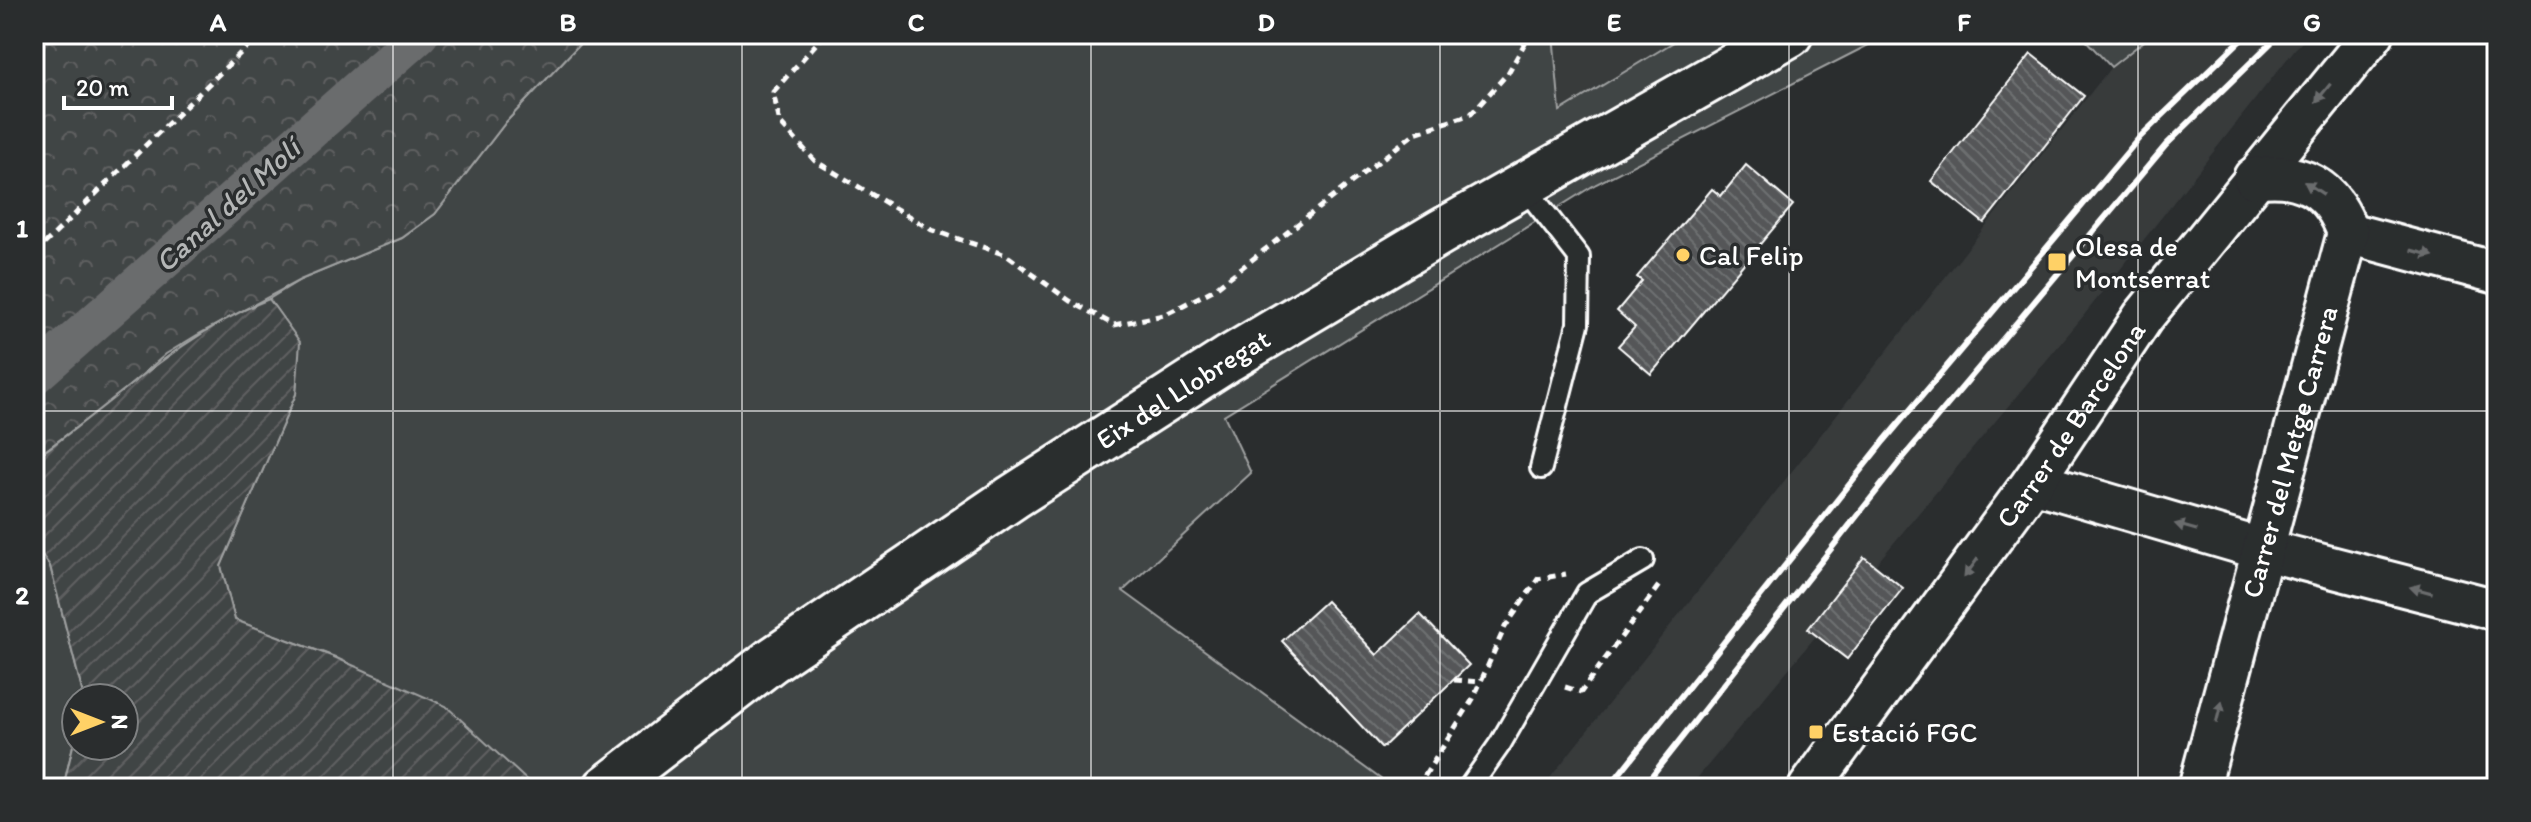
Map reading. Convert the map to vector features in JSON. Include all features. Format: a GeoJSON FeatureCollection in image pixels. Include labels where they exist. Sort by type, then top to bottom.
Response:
{"type":"FeatureCollection","features":[{"type":"Feature","properties":{"kind":"highway","name":"Eix del Llobregat"},"geometry":{"type":"LineString","coordinates":[[606,788],[771,661],[1013,497],[1228,359],[1523,185],[1790,34]]}},
{"type":"Feature","properties":{"kind":"street","name":"Carrer de Barcelona"},"geometry":{"type":"LineString","coordinates":[[1809,788],[2033,482],[2143,317],[2373,34]]}},
{"type":"Feature","properties":{"kind":"street"},"geometry":{"type":"LineString","coordinates":[[2254,178],[2280,174],[2299,178],[2323,192],[2340,211],[2348,233],[2497,273]]}},
{"type":"Feature","properties":{"kind":"street","name":"Carrer del Metge Carrera"},"geometry":{"type":"LineString","coordinates":[[2199,788],[2348,233]]}},
{"type":"Feature","properties":{"kind":"street"},"geometry":{"type":"LineString","coordinates":[[2033,482],[2261,549],[2497,610]]}},
{"type":"Feature","properties":{"kind":"lane"},"geometry":{"type":"LineString","coordinates":[[1523,185],[1579,257],[1578,324],[1541,468]]}},
{"type":"Feature","properties":{"kind":"lane"},"geometry":{"type":"LineString","coordinates":[[1469,788],[1500,744],[1587,593],[1643,560]]}},
{"type":"Feature","properties":{"kind":"path"},"geometry":{"type":"LineString","coordinates":[[34,254],[260,34]]}},
{"type":"Feature","properties":{"kind":"path"},"geometry":{"type":"LineString","coordinates":[[825,34],[773,92],[780,123],[815,161],[932,230],[1006,255],[1070,301],[1114,325],[1164,315],[1213,290],[1415,133],[1471,114],[1508,73],[1530,34]]}},
{"type":"Feature","properties":{"kind":"path"},"geometry":{"type":"LineString","coordinates":[[1551,683],[1581,692],[1663,580]]}},
{"type":"Feature","properties":{"kind":"path"},"geometry":{"type":"LineString","coordinates":[[1454,680],[1481,682]]}},
{"type":"Feature","properties":{"kind":"shaded area"},"geometry":{"type":"Polygon","coordinates":[[[1553,34],[1687,34],[1560,111],[1553,34]]]}},
{"type":"Feature","properties":{"kind":"shaded area"},"geometry":{"type":"Polygon","coordinates":[[[2153,34],[2311,34],[2295,49],[2081,319],[1689,788],[1542,788],[2111,67],[2153,34]]]}},
{"type":"Feature","properties":{"kind":"green space"},"geometry":{"type":"Polygon","coordinates":[[[34,34],[589,34],[506,122],[435,214],[402,238],[300,280],[197,335],[166,354],[113,400],[34,459],[34,34]]]}},
{"type":"Feature","properties":{"kind":"green space"},"geometry":{"type":"Polygon","coordinates":[[[589,34],[1553,34],[1560,111],[1687,34],[1890,34],[1596,184],[1224,415],[1251,473],[1123,591],[1393,788],[527,788],[531,785],[335,657],[235,620],[221,566],[296,394],[299,342],[269,299],[300,280],[402,238],[435,214],[506,122],[589,34]]]}},
{"type":"Feature","properties":{"kind":"green space"},"geometry":{"type":"Polygon","coordinates":[[[2080,34],[2153,34],[2111,67],[2080,34]]]}},
{"type":"Feature","properties":{"kind":"green space"},"geometry":{"type":"Polygon","coordinates":[[[269,299],[300,342],[296,394],[221,566],[235,620],[334,657],[446,706],[532,785],[527,788],[63,788],[69,762],[140,762],[140,682],[80,682],[50,566],[34,544],[34,459],[175,351],[236,314],[269,299]]]}},
{"type":"Feature","properties":{"kind":"green space"},"geometry":{"type":"Polygon","coordinates":[[[34,544],[50,566],[80,682],[60,682],[60,762],[69,762],[63,788],[34,788],[34,544]]]}},
{"type":"Feature","properties":{"kind":"building","name":"Olesa de Montserrat"},"geometry":{"type":"Polygon","coordinates":[[[2031,54],[2084,96],[1984,223],[1931,181],[2031,54]]]}},
{"type":"Feature","properties":{"kind":"building"},"geometry":{"type":"Polygon","coordinates":[[[1746,165],[1793,205],[1651,374],[1618,346],[1635,327],[1617,311],[1642,281],[1637,277],[1712,189],[1721,196],[1746,165]]]}},
{"type":"Feature","properties":{"kind":"building"},"geometry":{"type":"Polygon","coordinates":[[[1864,557],[1903,588],[1847,659],[1808,629],[1864,557]]]}},
{"type":"Feature","properties":{"kind":"building"},"geometry":{"type":"Polygon","coordinates":[[[1326,601],[1377,655],[1420,614],[1469,665],[1382,748],[1282,641],[1326,601]]]}},
{"type":"Feature","properties":{"kind":"waterway","name":"Canal del Molí"},"geometry":{"type":"LineString","coordinates":[[34,376],[420,34]]}},
{"type":"Feature","properties":{"kind":"railway"},"geometry":{"type":"LineString","coordinates":[[1608,788],[1884,441],[2140,137],[2247,34]]}},
{"type":"Feature","properties":{"kind":"railway"},"geometry":{"type":"LineString","coordinates":[[1642,788],[1902,459],[2166,145],[2280,34]]}},
{"type":"Feature","properties":{"kind":"place","name":"Cal Felip"},"geometry":{"type":"Point","coordinates":[1683,255]}},
{"type":"Feature","properties":{"kind":"place","name":"Olesa de Montserrat"},"geometry":{"type":"Point","coordinates":[2057,262]}},
{"type":"Feature","properties":{"kind":"place","name":"Estació FGC"},"geometry":{"type":"Point","coordinates":[1816,732]}}]}
